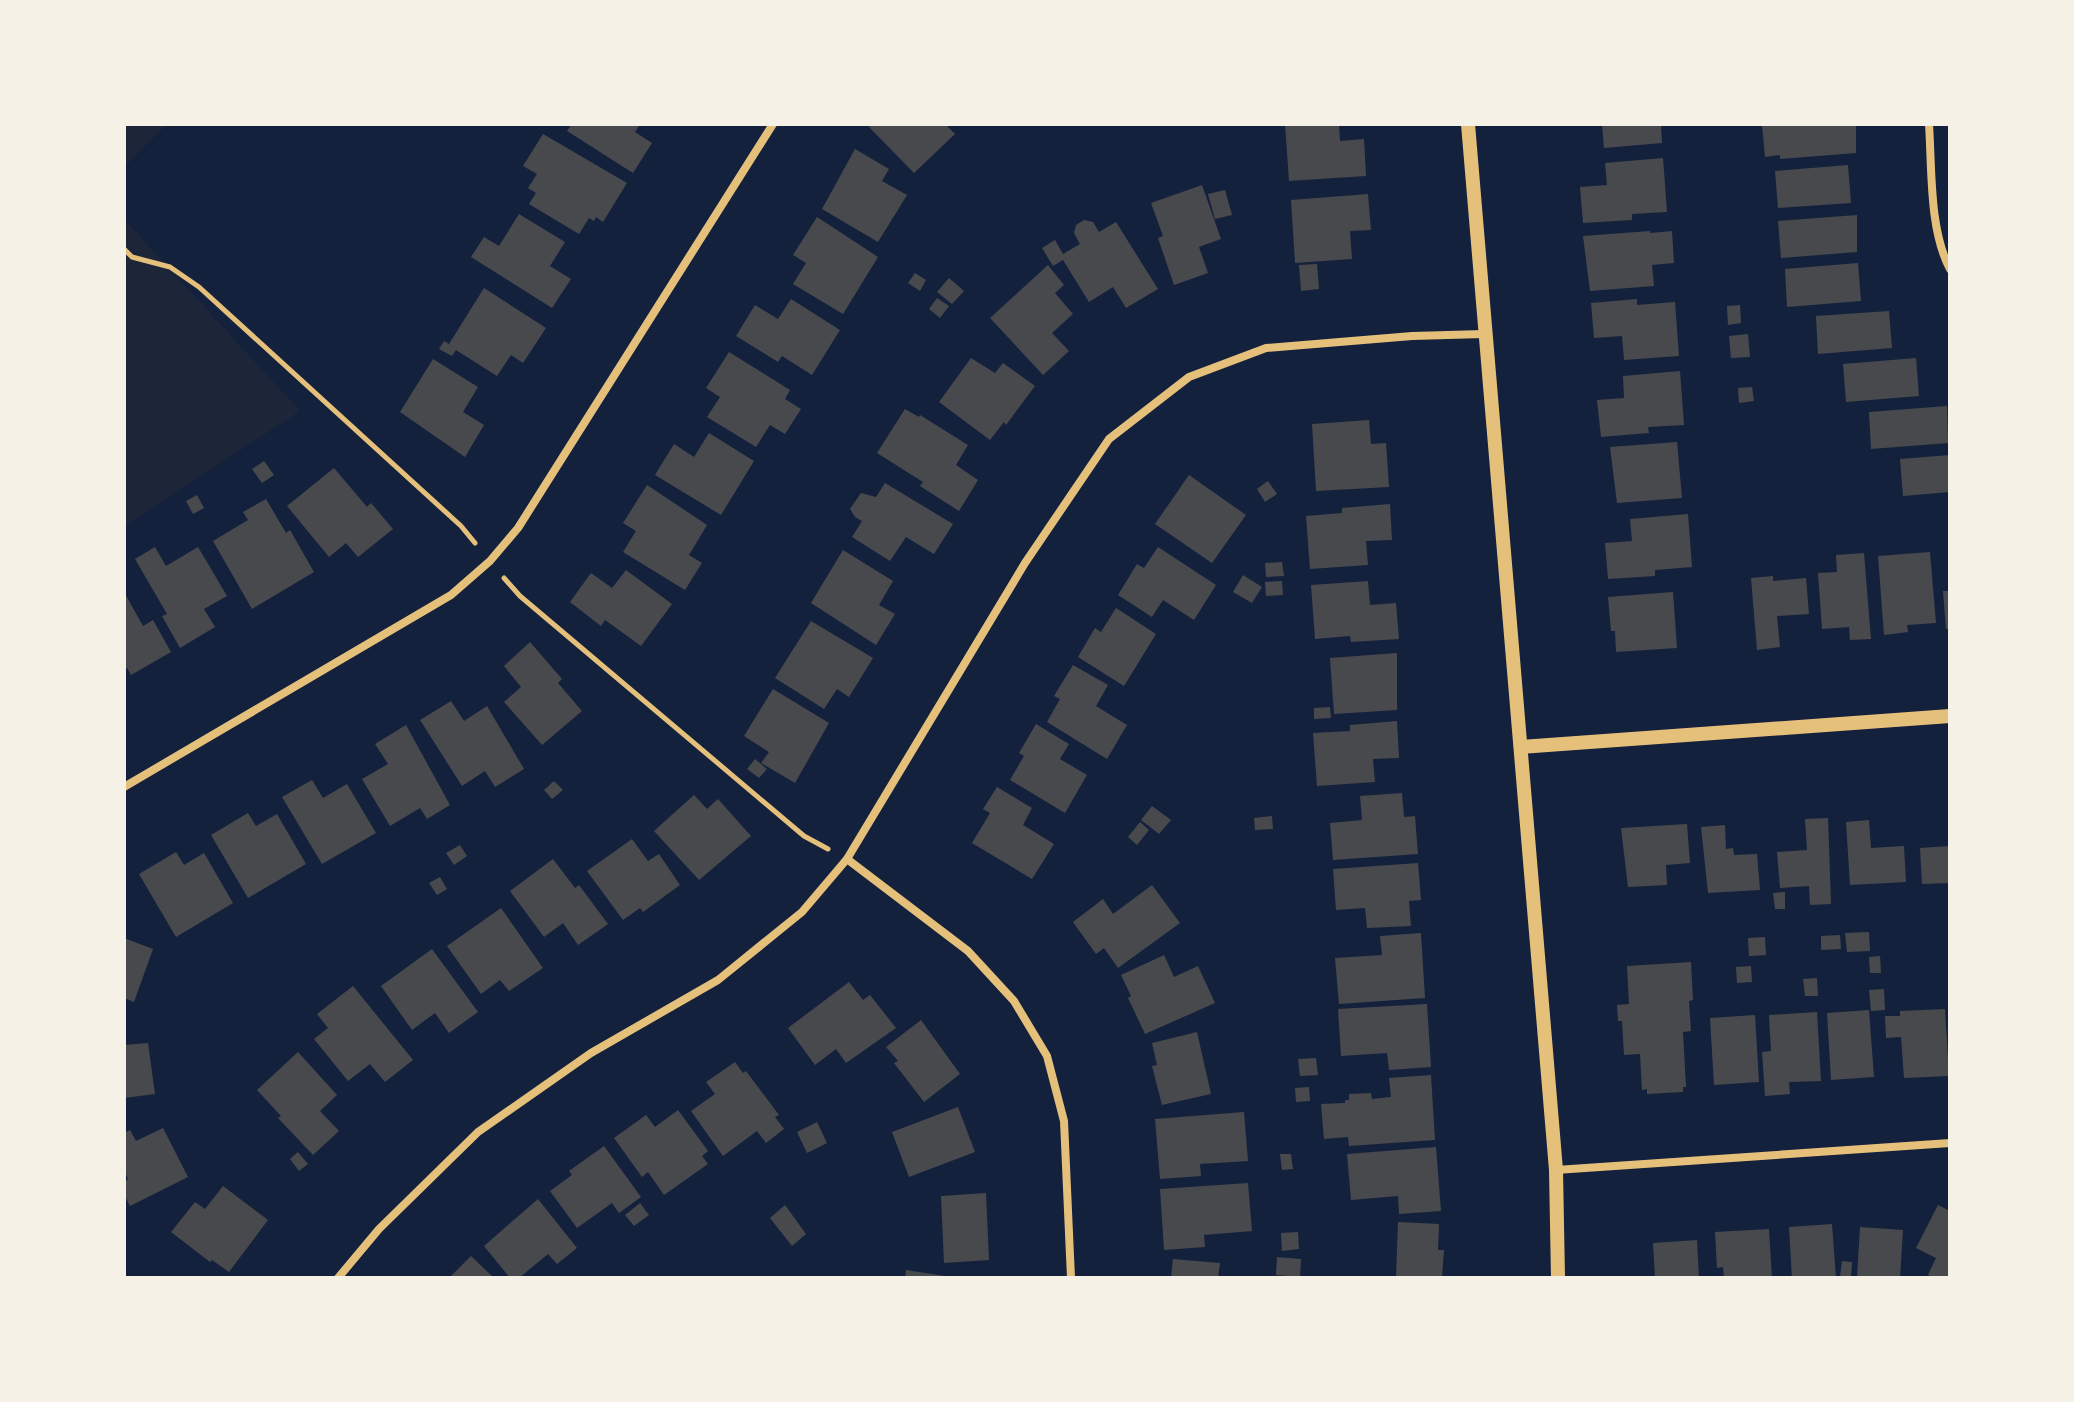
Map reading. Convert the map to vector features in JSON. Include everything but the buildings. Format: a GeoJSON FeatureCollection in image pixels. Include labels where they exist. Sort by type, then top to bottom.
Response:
{"type":"FeatureCollection","features":[{"type":"Feature","properties":{"kind":"street"},"geometry":{"type":"LineString","coordinates":[[124,787],[451,595],[490,561],[518,528],[773,124]]}},
{"type":"Feature","properties":{"kind":"street"},"geometry":{"type":"LineString","coordinates":[[1468,124],[1556,1170],[1558,1278]]}},
{"type":"Feature","properties":{"kind":"street"},"geometry":{"type":"LineString","coordinates":[[1929,124],[1935,206],[1942,254],[1950,269]]}},
{"type":"Feature","properties":{"kind":"street"},"geometry":{"type":"LineString","coordinates":[[338,1278],[379,1229],[478,1132],[591,1053],[718,980],[802,912],[847,859],[1025,563],[1109,439],[1189,377],[1266,348],[1412,336],[1484,334]]}},
{"type":"Feature","properties":{"kind":"street"},"geometry":{"type":"LineString","coordinates":[[1521,747],[1950,716]]}},
{"type":"Feature","properties":{"kind":"street"},"geometry":{"type":"LineString","coordinates":[[847,859],[968,951],[1014,1001],[1047,1056],[1064,1121],[1071,1278]]}},
{"type":"Feature","properties":{"kind":"street"},"geometry":{"type":"LineString","coordinates":[[1556,1170],[1950,1143]]}},
{"type":"Feature","properties":{"kind":"path"},"geometry":{"type":"LineString","coordinates":[[124,249],[132,257]]}},
{"type":"Feature","properties":{"kind":"path"},"geometry":{"type":"LineString","coordinates":[[124,259],[132,257],[170,267],[199,287],[461,526],[475,543]]}},
{"type":"Feature","properties":{"kind":"path"},"geometry":{"type":"LineString","coordinates":[[504,578],[520,596],[804,836],[847,859]]}},
{"type":"Feature","properties":{"kind":"shaded area"},"geometry":{"type":"Polygon","coordinates":[[[124,124],[167,124],[124,167],[124,124]]]}},
{"type":"Feature","properties":{"kind":"shaded area"},"geometry":{"type":"Polygon","coordinates":[[[124,219],[300,411],[124,527],[124,219]]]}}]}
